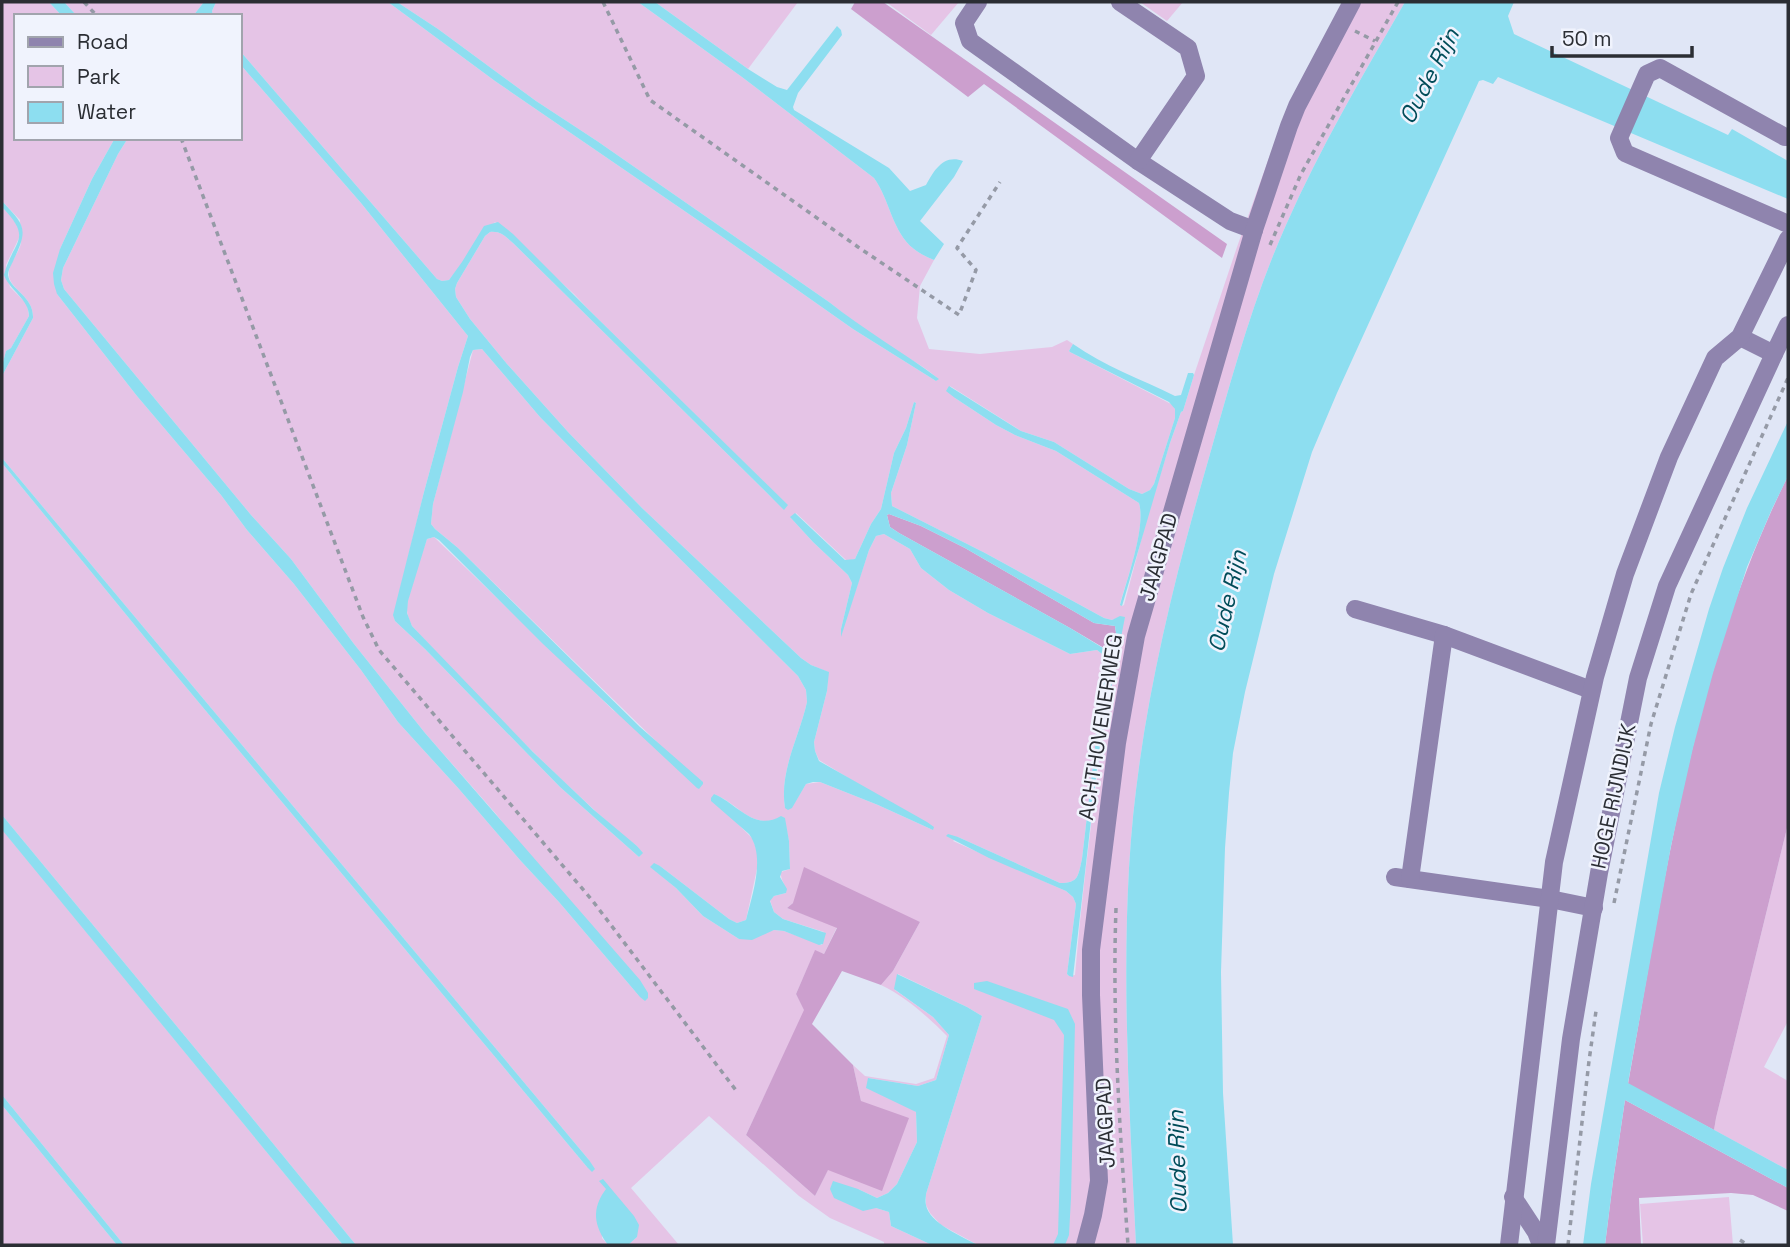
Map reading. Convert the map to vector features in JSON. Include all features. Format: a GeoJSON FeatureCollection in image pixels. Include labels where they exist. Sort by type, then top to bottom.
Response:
{"type":"FeatureCollection","features":[{"type":"Feature","properties":{"kind":"street"},"geometry":{"type":"LineString","coordinates":[[978,2],[964,23],[970,41],[1138,161],[1230,222],[1254,230]]}},
{"type":"Feature","properties":{"kind":"street"},"geometry":{"type":"LineString","coordinates":[[1120,2],[1188,48],[1196,76],[1138,161]]}},
{"type":"Feature","properties":{"kind":"street","name":"ACHTHOVENERWEG"},"geometry":{"type":"LineString","coordinates":[[1084,1245],[1099,1181],[1091,950],[1117,743],[1136,636],[1254,230],[1289,126],[1351,2]]}},
{"type":"Feature","properties":{"kind":"street"},"geometry":{"type":"LineString","coordinates":[[1787,136],[1660,68],[1647,74],[1619,138],[1625,153],[1788,224]]}},
{"type":"Feature","properties":{"kind":"street"},"geometry":{"type":"LineString","coordinates":[[1508,1245],[1554,862],[1591,690],[1625,574],[1669,457],[1715,358],[1740,337],[1788,239]]}},
{"type":"Feature","properties":{"kind":"street","name":"HOGE RIJNDIJK"},"geometry":{"type":"LineString","coordinates":[[1543,1245],[1571,1040],[1638,678],[1667,586],[1788,325]]}},
{"type":"Feature","properties":{"kind":"street"},"geometry":{"type":"LineString","coordinates":[[1740,337],[1773,354]]}},
{"type":"Feature","properties":{"kind":"street"},"geometry":{"type":"LineString","coordinates":[[1355,609],[1444,635],[1591,690]]}},
{"type":"Feature","properties":{"kind":"street"},"geometry":{"type":"LineString","coordinates":[[1444,635],[1402,878],[1594,908]]}},
{"type":"Feature","properties":{"kind":"street"},"geometry":{"type":"LineString","coordinates":[[1513,1197],[1543,1245]]}},
{"type":"Feature","properties":{"kind":"path"},"geometry":{"type":"LineString","coordinates":[[603,2],[650,100],[959,315],[976,270],[957,248],[1000,182]]}},
{"type":"Feature","properties":{"kind":"path"},"geometry":{"type":"LineString","coordinates":[[1267,250],[1301,174],[1398,2]]}},
{"type":"Feature","properties":{"kind":"path"},"geometry":{"type":"LineString","coordinates":[[182,140],[363,617],[379,650],[592,900],[738,1093]]}},
{"type":"Feature","properties":{"kind":"path","name":"HOGE RIJNDIJK"},"geometry":{"type":"LineString","coordinates":[[1612,914],[1651,724],[1691,594],[1788,378]]}},
{"type":"Feature","properties":{"kind":"path","name":"JAAGPAD"},"geometry":{"type":"LineString","coordinates":[[1116,898],[1116,1023],[1128,1245]]}},
{"type":"Feature","properties":{"kind":"path"},"geometry":{"type":"LineString","coordinates":[[1568,1245],[1597,1006]]}},
{"type":"Feature","properties":{"kind":"path"},"geometry":{"type":"LineString","coordinates":[[1740,1240],[1748,1245]]}},
{"type":"Feature","properties":{"kind":"green space"},"geometry":{"type":"Polygon","coordinates":[[[2,2],[49,2],[60,14],[14,14],[14,140],[114,140],[92,179],[60,249],[57,294],[137,396],[294,584],[398,722],[640,997],[496,814],[425,733],[354,644],[291,559],[251,515],[64,289],[61,280],[63,268],[127,140],[242,140],[242,66],[361,203],[468,336],[424,492],[394,615],[395,621],[560,787],[639,857],[642,853],[637,846],[522,741],[412,626],[408,616],[408,603],[415,575],[427,539],[434,537],[613,710],[660,745],[431,524],[433,504],[473,350],[482,349],[540,417],[798,676],[806,690],[807,702],[787,768],[785,808],[792,807],[806,784],[820,782],[933,830],[819,760],[814,742],[827,691],[828,672],[801,658],[642,508],[568,432],[470,319],[456,297],[455,289],[485,236],[490,232],[497,232],[513,243],[770,496],[784,509],[787,505],[574,294],[495,222],[449,280],[437,279],[242,53],[242,14],[213,14],[216,2],[388,2],[495,81],[853,329],[936,381],[938,379],[924,368],[871,334],[829,302],[397,2],[638,2],[874,178],[901,234],[919,252],[934,260],[920,286],[917,318],[929,349],[980,354],[1052,347],[1067,340],[1073,344],[1070,352],[1173,405],[1175,418],[1154,484],[1142,494],[1129,489],[1054,442],[1021,431],[950,386],[955,398],[996,425],[1056,451],[1139,503],[1138,539],[1120,604],[1122,606],[1170,443],[1283,119],[1343,2],[1405,2],[1313,168],[1263,281],[1235,367],[1169,607],[1140,763],[1129,868],[1126,962],[1136,1245],[978,1245],[941,1225],[930,1213],[926,1205],[926,1194],[982,1016],[898,974],[895,990],[933,1017],[949,1035],[936,1080],[918,1086],[868,1078],[916,1112],[917,1142],[897,1184],[888,1193],[877,1198],[858,1189],[876,1208],[889,1212],[891,1226],[932,1245],[884,1245],[884,1242],[830,1218],[799,1196],[709,1116],[631,1188],[679,1245],[628,1245],[637,1237],[606,1189],[602,1238],[608,1245],[356,1245],[2,815],[2,463],[587,1167],[589,1160],[2,458],[2,376],[33,318],[30,304],[13,285],[9,275],[10,266],[21,243],[20,220],[2,201],[2,2]],[[914,402],[894,453],[881,509],[855,559],[847,561],[796,513],[791,518],[848,575],[852,583],[841,634],[869,550],[876,536],[884,534],[910,549],[921,568],[949,590],[988,613],[1070,654],[1097,650],[1102,654],[1105,662],[1082,859],[1077,877],[1071,882],[1060,883],[958,837],[953,841],[1066,891],[1073,897],[1076,904],[1067,974],[1075,975],[1089,841],[1118,618],[1104,618],[892,506],[891,493],[907,445],[916,403],[914,402]],[[714,794],[753,839],[757,852],[758,864],[746,920],[737,923],[729,919],[660,866],[651,867],[703,916],[739,939],[774,930],[822,945],[824,932],[783,919],[774,912],[770,900],[786,893],[781,872],[790,869],[789,841],[784,818],[772,821],[754,819],[714,794]],[[793,903],[787,908],[837,927],[824,954],[815,951],[796,994],[805,1010],[746,1135],[815,1196],[861,1101],[853,1065],[865,1076],[916,1084],[934,1078],[947,1036],[916,1008],[881,985],[893,971],[920,922],[793,903]]]}},
{"type":"Feature","properties":{"kind":"green space"},"geometry":{"type":"Polygon","coordinates":[[[64,2],[204,2],[195,14],[75,14],[64,2]]]}},
{"type":"Feature","properties":{"kind":"green space"},"geometry":{"type":"Polygon","coordinates":[[[655,2],[798,2],[748,69],[655,2]]]}},
{"type":"Feature","properties":{"kind":"green space"},"geometry":{"type":"Polygon","coordinates":[[[886,2],[959,2],[931,35],[886,2]]]}},
{"type":"Feature","properties":{"kind":"green space"},"geometry":{"type":"Polygon","coordinates":[[[1140,2],[1183,2],[1167,21],[1140,2]]]}},
{"type":"Feature","properties":{"kind":"green space"},"geometry":{"type":"Polygon","coordinates":[[[2,207],[16,221],[19,229],[19,238],[6,265],[10,287],[27,304],[29,316],[11,348],[6,351],[2,366],[2,207]]]}},
{"type":"Feature","properties":{"kind":"green space"},"geometry":{"type":"Polygon","coordinates":[[[1788,824],[1788,1021],[1764,1067],[1788,1081],[1788,1170],[1714,1130],[1788,824]]]}},
{"type":"Feature","properties":{"kind":"green space"},"geometry":{"type":"Polygon","coordinates":[[[2,829],[343,1245],[124,1245],[2,1095],[2,829]]]}},
{"type":"Feature","properties":{"kind":"green space"},"geometry":{"type":"Polygon","coordinates":[[[2,1105],[117,1245],[2,1245],[2,1105]]]}},
{"type":"Feature","properties":{"kind":"green space"},"geometry":{"type":"Polygon","coordinates":[[[1729,1197],[1733,1245],[1643,1245],[1640,1204],[1729,1197]]]}},
{"type":"Feature","properties":{"kind":"shaded area"},"geometry":{"type":"Polygon","coordinates":[[[855,2],[883,2],[1227,244],[1222,258],[984,84],[968,97],[851,9],[855,2]]]}},
{"type":"Feature","properties":{"kind":"shaded area"},"geometry":{"type":"Polygon","coordinates":[[[1788,476],[1788,824],[1714,1130],[1628,1084],[1670,851],[1706,697],[1729,621],[1756,548],[1788,476]]]}},
{"type":"Feature","properties":{"kind":"shaded area"},"geometry":{"type":"Polygon","coordinates":[[[889,514],[921,526],[965,548],[1094,623],[1115,626],[1116,633],[1109,646],[1104,648],[899,533],[890,527],[889,514]]]}},
{"type":"Feature","properties":{"kind":"shaded area"},"geometry":{"type":"Polygon","coordinates":[[[804,867],[920,922],[893,971],[881,985],[842,971],[812,1024],[853,1065],[861,1101],[909,1118],[882,1191],[828,1170],[815,1196],[746,1135],[804,1010],[796,994],[815,950],[824,954],[837,928],[787,908],[793,903],[804,867]]]}},
{"type":"Feature","properties":{"kind":"shaded area"},"geometry":{"type":"Polygon","coordinates":[[[1625,1100],[1788,1188],[1788,1211],[1753,1195],[1731,1193],[1639,1198],[1641,1245],[1605,1245],[1625,1100]]]}},
{"type":"Feature","properties":{"kind":"water"},"geometry":{"type":"Polygon","coordinates":[[[49,2],[64,2],[75,14],[60,14],[49,2]]]}},
{"type":"Feature","properties":{"kind":"water"},"geometry":{"type":"Polygon","coordinates":[[[204,2],[216,2],[213,14],[195,14],[204,2]]]}},
{"type":"Feature","properties":{"kind":"water"},"geometry":{"type":"Polygon","coordinates":[[[388,2],[397,2],[438,29],[536,101],[939,379],[936,381],[853,329],[495,81],[388,2]]]}},
{"type":"Feature","properties":{"kind":"water"},"geometry":{"type":"Polygon","coordinates":[[[638,2],[655,2],[748,69],[787,90],[837,26],[842,35],[798,93],[794,110],[889,168],[910,191],[926,185],[936,169],[945,162],[956,159],[963,161],[920,221],[944,244],[934,260],[919,252],[901,234],[874,178],[638,2]]]}},
{"type":"Feature","properties":{"kind":"water","name":"Oude Rijn"},"geometry":{"type":"Polygon","coordinates":[[[1405,2],[1514,2],[1508,16],[1514,34],[1728,135],[1732,129],[1788,161],[1788,199],[1498,77],[1493,84],[1479,81],[1312,452],[1274,574],[1245,692],[1233,753],[1229,793],[1221,972],[1223,1093],[1233,1245],[1136,1245],[1126,962],[1129,868],[1140,763],[1169,607],[1235,367],[1263,281],[1313,168],[1405,2]]]}},
{"type":"Feature","properties":{"kind":"water"},"geometry":{"type":"Polygon","coordinates":[[[242,53],[437,279],[449,280],[484,226],[498,222],[788,505],[784,510],[513,243],[497,232],[490,232],[485,236],[455,289],[456,297],[470,319],[568,432],[642,508],[801,658],[829,672],[814,742],[819,761],[927,822],[934,827],[933,830],[820,782],[806,784],[792,808],[785,808],[787,768],[807,702],[806,690],[798,676],[540,417],[482,349],[473,350],[470,357],[433,504],[431,524],[640,727],[703,784],[697,788],[543,644],[439,540],[434,537],[427,539],[408,601],[407,613],[412,626],[533,752],[594,810],[637,846],[643,853],[639,857],[560,787],[395,621],[393,615],[424,492],[468,336],[361,203],[242,66],[242,53]]]}},
{"type":"Feature","properties":{"kind":"water"},"geometry":{"type":"Polygon","coordinates":[[[114,140],[127,140],[63,268],[61,280],[64,289],[251,515],[291,559],[425,733],[640,980],[648,993],[645,1001],[398,722],[294,584],[137,396],[57,294],[53,273],[60,249],[92,179],[114,140]]]}},
{"type":"Feature","properties":{"kind":"water"},"geometry":{"type":"Polygon","coordinates":[[[2,201],[19,222],[23,233],[8,275],[30,304],[33,318],[2,376],[6,351],[11,348],[29,316],[23,300],[4,275],[19,234],[12,218],[2,207],[2,201]]]}},
{"type":"Feature","properties":{"kind":"water"},"geometry":{"type":"Polygon","coordinates":[[[1073,344],[1110,366],[1175,396],[1181,395],[1188,373],[1194,375],[1170,443],[1122,606],[1120,605],[1138,539],[1139,503],[1056,451],[996,425],[946,391],[949,386],[1021,431],[1054,442],[1129,489],[1142,494],[1154,484],[1175,418],[1175,409],[1169,402],[1070,352],[1073,344]]]}},
{"type":"Feature","properties":{"kind":"water"},"geometry":{"type":"Polygon","coordinates":[[[914,402],[916,403],[907,445],[891,493],[892,506],[1104,618],[1112,620],[1125,617],[1099,751],[1073,977],[1067,974],[1076,904],[1073,897],[1066,891],[946,836],[948,834],[958,837],[1060,883],[1071,882],[1077,877],[1082,859],[1105,662],[1102,654],[1097,650],[1070,654],[988,613],[949,590],[921,568],[910,549],[884,534],[876,536],[869,550],[841,637],[852,583],[848,575],[790,517],[795,513],[845,560],[855,559],[881,509],[894,453],[914,402]],[[887,515],[890,527],[899,533],[1103,648],[1109,646],[1116,633],[1115,626],[1094,623],[965,548],[921,526],[887,515]]]}},
{"type":"Feature","properties":{"kind":"water"},"geometry":{"type":"Polygon","coordinates":[[[1788,421],[1788,476],[1747,567],[1713,673],[1693,748],[1671,846],[1628,1083],[1788,1170],[1788,1188],[1625,1100],[1605,1245],[1583,1245],[1591,1184],[1659,793],[1675,727],[1723,568],[1747,508],[1788,421]]]}},
{"type":"Feature","properties":{"kind":"water"},"geometry":{"type":"Polygon","coordinates":[[[2,458],[589,1160],[595,1169],[592,1172],[160,656],[2,463],[2,458]]]}},
{"type":"Feature","properties":{"kind":"water"},"geometry":{"type":"Polygon","coordinates":[[[714,794],[754,819],[763,821],[781,816],[785,818],[790,869],[782,871],[780,877],[787,889],[786,893],[774,896],[770,901],[774,912],[783,919],[826,933],[823,944],[774,930],[752,940],[739,939],[703,916],[676,888],[650,867],[654,863],[660,866],[729,919],[737,923],[746,920],[756,876],[757,854],[749,834],[711,801],[714,794]]]}},
{"type":"Feature","properties":{"kind":"water"},"geometry":{"type":"Polygon","coordinates":[[[2,815],[356,1245],[343,1245],[3,831],[2,815]]]}},
{"type":"Feature","properties":{"kind":"water"},"geometry":{"type":"Polygon","coordinates":[[[897,974],[982,1016],[926,1194],[928,1212],[933,1218],[978,1245],[932,1245],[891,1226],[889,1212],[876,1208],[863,1211],[834,1198],[830,1189],[833,1181],[877,1198],[888,1193],[897,1184],[917,1142],[916,1112],[866,1088],[868,1078],[918,1086],[936,1080],[949,1035],[933,1017],[894,989],[897,974]]]}},
{"type":"Feature","properties":{"kind":"water"},"geometry":{"type":"Polygon","coordinates":[[[987,981],[1068,1009],[1075,1024],[1071,1198],[1069,1235],[1065,1245],[1053,1245],[1058,1234],[1064,1035],[1054,1020],[974,989],[974,983],[987,981]]]}},
{"type":"Feature","properties":{"kind":"water"},"geometry":{"type":"Polygon","coordinates":[[[2,1095],[124,1245],[117,1245],[2,1105],[2,1095]]]}},
{"type":"Feature","properties":{"kind":"water"},"geometry":{"type":"Polygon","coordinates":[[[603,1179],[639,1225],[637,1237],[628,1245],[608,1245],[597,1224],[596,1210],[606,1189],[599,1181],[603,1179]]]}}]}
